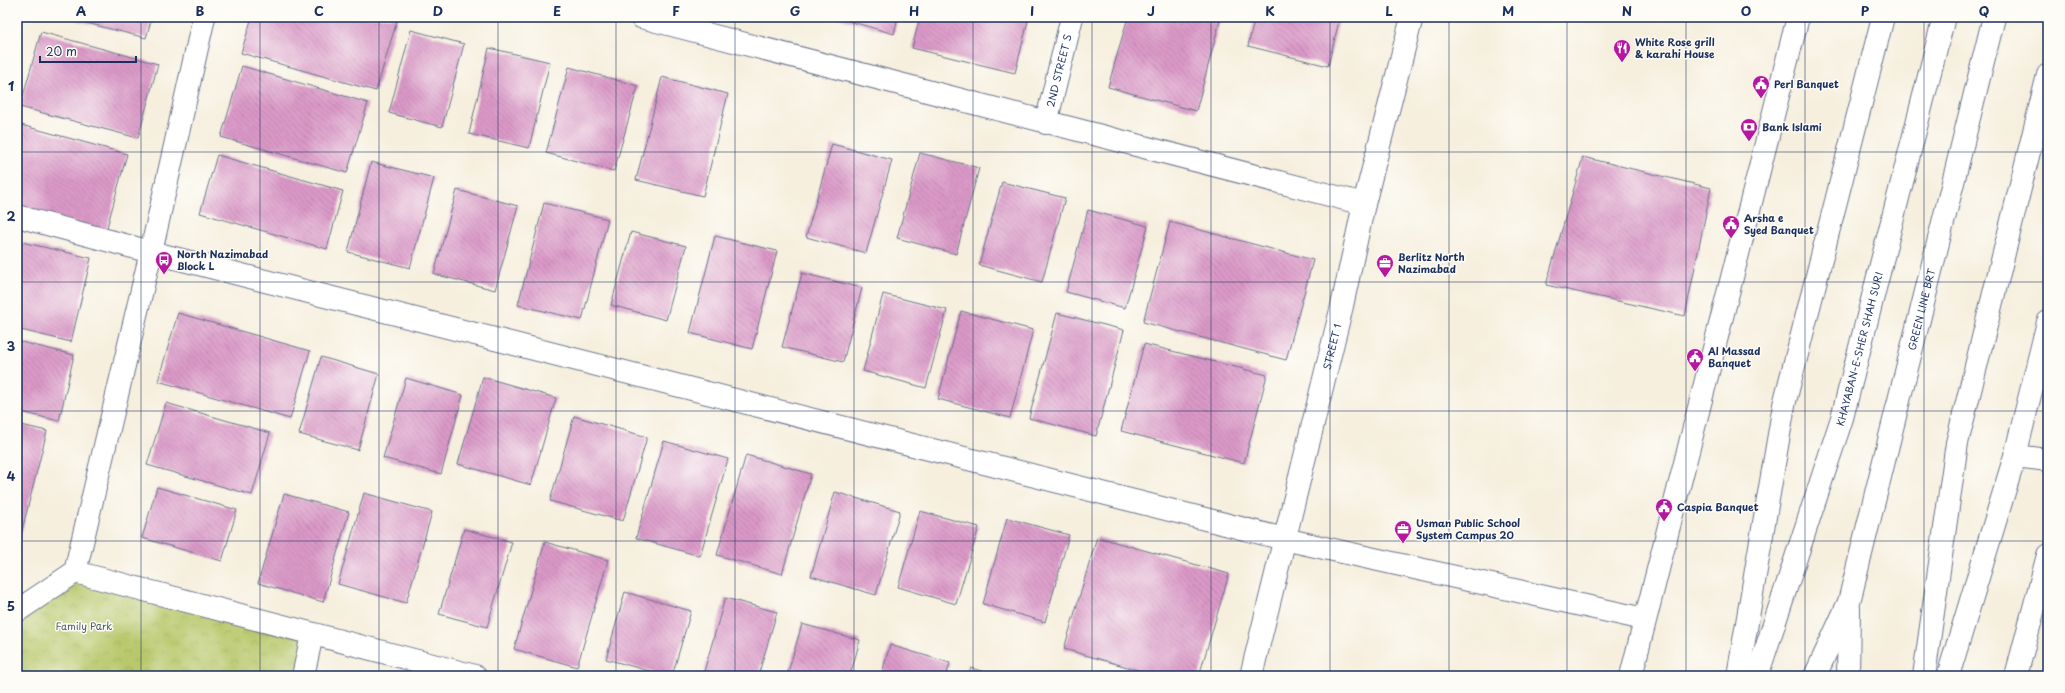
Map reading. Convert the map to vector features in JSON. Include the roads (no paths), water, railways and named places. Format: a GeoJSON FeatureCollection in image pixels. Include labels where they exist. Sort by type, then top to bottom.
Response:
{"type":"FeatureCollection","features":[{"type":"Feature","properties":{"kind":"street"},"geometry":{"type":"LineString","coordinates":[[17,611],[75,572],[151,252],[204,17]]}},
{"type":"Feature","properties":{"kind":"street"},"geometry":{"type":"LineString","coordinates":[[641,17],[1046,123],[1364,204]]}},
{"type":"Feature","properties":{"kind":"street","name":"2ND STREET S"},"geometry":{"type":"LineString","coordinates":[[1046,123],[1072,17]]}},
{"type":"Feature","properties":{"kind":"street","name":"STREET 1"},"geometry":{"type":"LineString","coordinates":[[1250,676],[1342,306],[1364,204],[1412,17]]}},
{"type":"Feature","properties":{"kind":"street"},"geometry":{"type":"LineString","coordinates":[[1631,676],[1644,618],[1798,17]]}},
{"type":"Feature","properties":{"kind":"street"},"geometry":{"type":"LineString","coordinates":[[1738,676],[1784,406],[1884,17]]}},
{"type":"Feature","properties":{"kind":"street","name":"KHAYABAN-E-SHER SHAH SURI"},"geometry":{"type":"LineString","coordinates":[[1757,676],[1842,418],[1944,17]]}},
{"type":"Feature","properties":{"kind":"street","name":"GREEN LINE BRT"},"geometry":{"type":"LineString","coordinates":[[1815,676],[1849,602],[1994,17]]}},
{"type":"Feature","properties":{"kind":"street"},"geometry":{"type":"LineString","coordinates":[[1924,676],[1957,443],[2048,75]]}},
{"type":"Feature","properties":{"kind":"street"},"geometry":{"type":"LineString","coordinates":[[17,216],[151,252],[1284,539],[1644,618]]}},
{"type":"Feature","properties":{"kind":"street"},"geometry":{"type":"LineString","coordinates":[[1948,676],[2015,456],[2048,322]]}},
{"type":"Feature","properties":{"kind":"street"},"geometry":{"type":"LineString","coordinates":[[2015,456],[2048,460]]}},
{"type":"Feature","properties":{"kind":"street"},"geometry":{"type":"LineString","coordinates":[[2016,676],[2048,555]]}},
{"type":"Feature","properties":{"kind":"street"},"geometry":{"type":"LineString","coordinates":[[75,572],[312,635],[475,676]]}},
{"type":"Feature","properties":{"kind":"street","name":"GREEN LINE BRT"},"geometry":{"type":"LineString","coordinates":[[1848,676],[1849,602]]}},
{"type":"Feature","properties":{"kind":"street"},"geometry":{"type":"LineString","coordinates":[[303,676],[312,635]]}},
{"type":"Feature","properties":{"kind":"place","name":"White Rose grill & karahi House"},"geometry":{"type":"Point","coordinates":[1622,63]}},
{"type":"Feature","properties":{"kind":"place","name":"Perl Banquet"},"geometry":{"type":"Point","coordinates":[1761,99]}},
{"type":"Feature","properties":{"kind":"place","name":"Bank Islami"},"geometry":{"type":"Point","coordinates":[1749,142]}},
{"type":"Feature","properties":{"kind":"place","name":"Arsha e Syed Banquet"},"geometry":{"type":"Point","coordinates":[1731,239]}},
{"type":"Feature","properties":{"kind":"place","name":"North Nazimabad Block L"},"geometry":{"type":"Point","coordinates":[164,275]}},
{"type":"Feature","properties":{"kind":"place","name":"Berlitz North Nazimabad"},"geometry":{"type":"Point","coordinates":[1385,278]}},
{"type":"Feature","properties":{"kind":"place","name":"Al Massad Banquet"},"geometry":{"type":"Point","coordinates":[1695,372]}},
{"type":"Feature","properties":{"kind":"place","name":"Caspia Banquet"},"geometry":{"type":"Point","coordinates":[1664,522]}},
{"type":"Feature","properties":{"kind":"place","name":"Usman Public School System Campus 20"},"geometry":{"type":"Point","coordinates":[1403,544]}},
{"type":"Feature","properties":{"kind":"park label","name":"Family Park"},"geometry":{"type":"Point","coordinates":[84,626]}}]}
